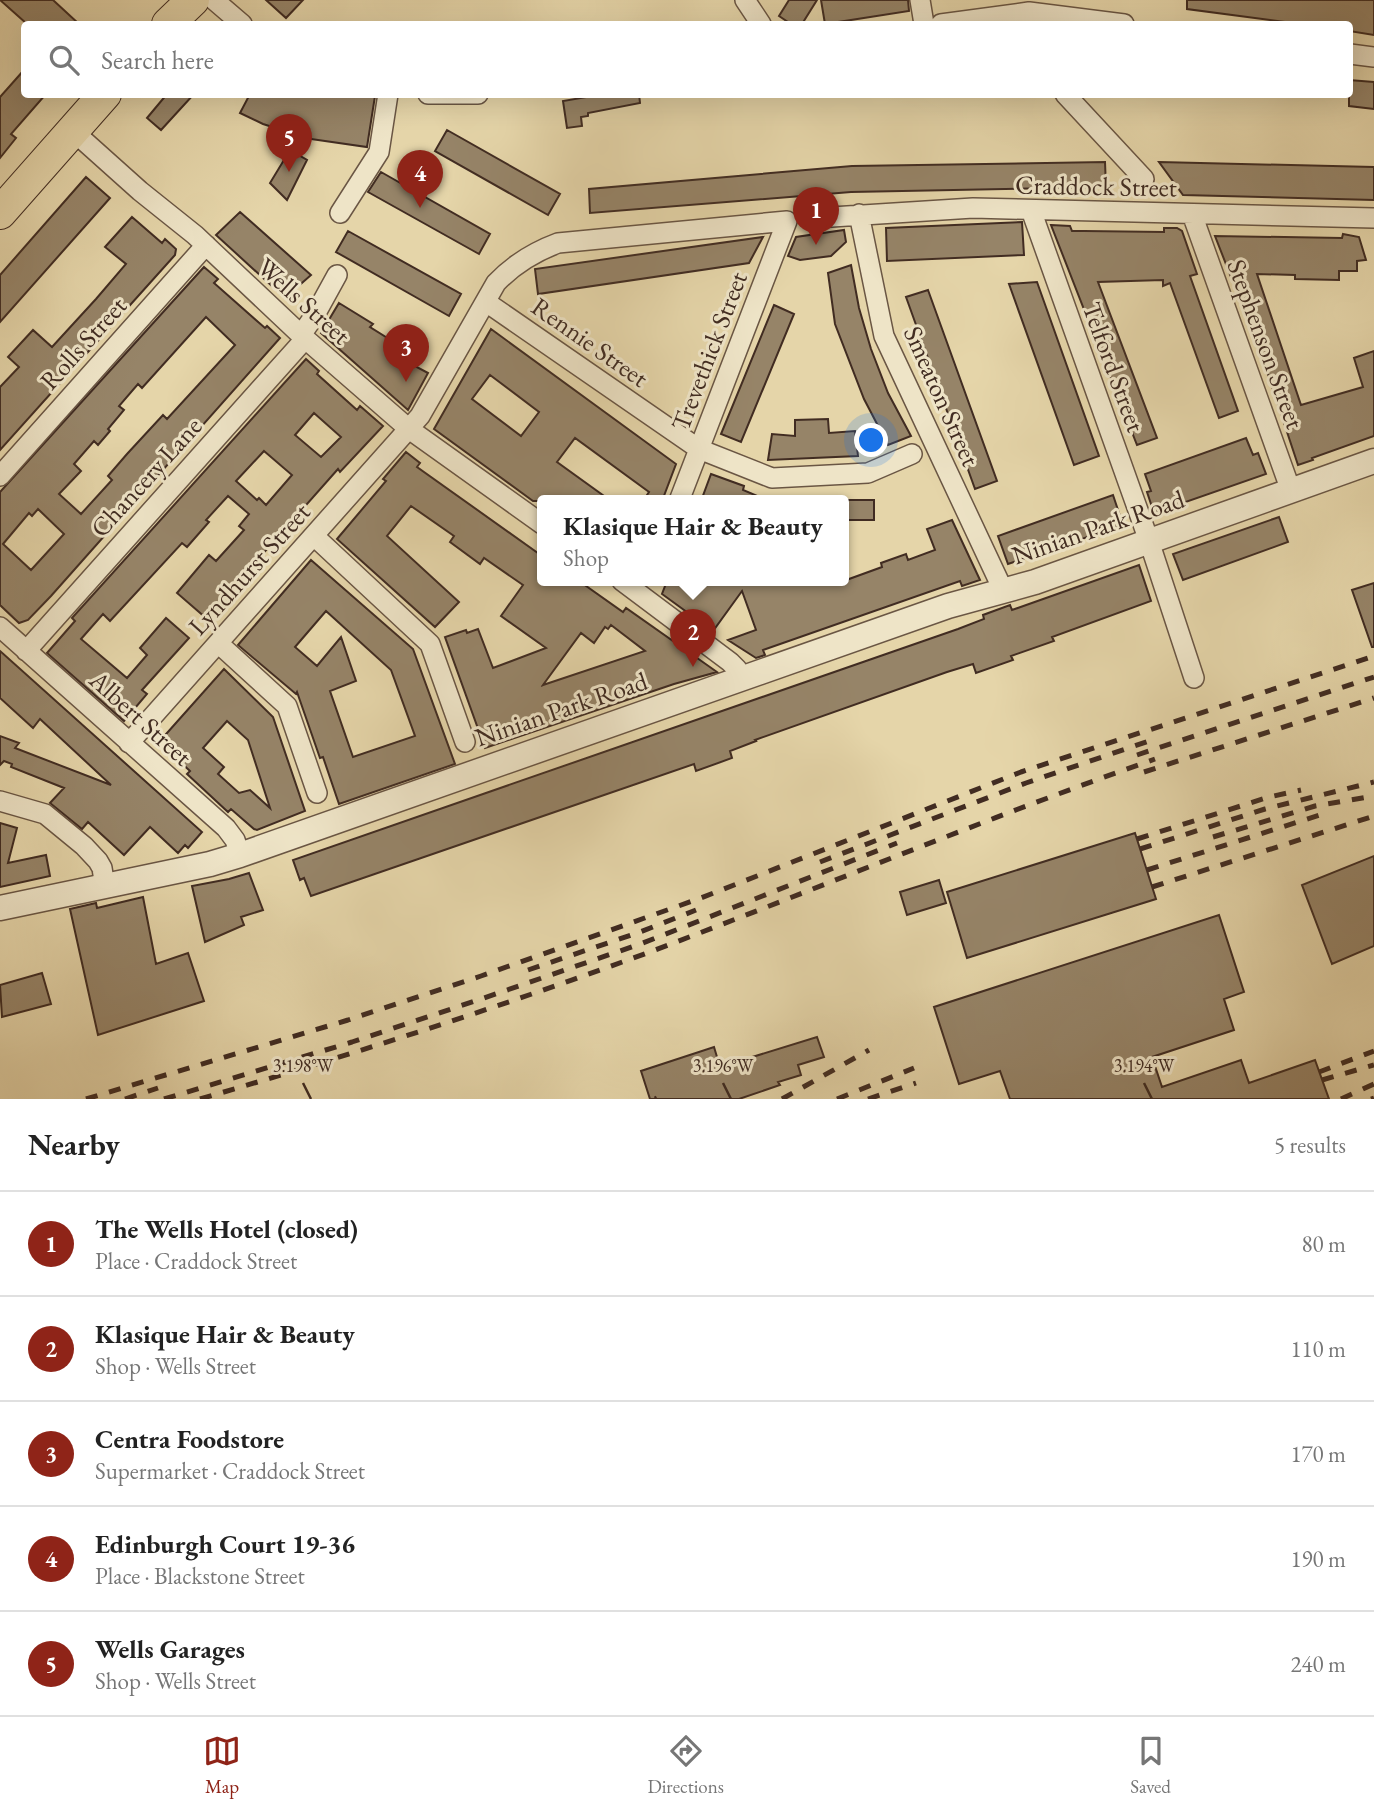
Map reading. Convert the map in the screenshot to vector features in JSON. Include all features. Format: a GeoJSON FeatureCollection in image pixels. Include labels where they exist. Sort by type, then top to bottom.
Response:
{"type":"FeatureCollection","features":[{"type":"Feature","properties":{"kind":"main road"},"geometry":{"type":"LineString","coordinates":[[171,21],[193,0]]}},
{"type":"Feature","properties":{"kind":"main road"},"geometry":{"type":"LineString","coordinates":[[0,213],[102,98]]}},
{"type":"Feature","properties":{"kind":"street"},"geometry":{"type":"LineString","coordinates":[[214,0],[238,21]]}},
{"type":"Feature","properties":{"kind":"street"},"geometry":{"type":"LineString","coordinates":[[745,0],[759,21]]}},
{"type":"Feature","properties":{"kind":"street"},"geometry":{"type":"LineString","coordinates":[[920,0],[924,21]]}},
{"type":"Feature","properties":{"kind":"street"},"geometry":{"type":"LineString","coordinates":[[959,21],[1010,13],[1035,18],[1080,21]]}},
{"type":"Feature","properties":{"kind":"street"},"geometry":{"type":"LineString","coordinates":[[1353,54],[1374,57]]}},
{"type":"Feature","properties":{"kind":"street"},"geometry":{"type":"LineString","coordinates":[[340,213],[381,146],[387,98]]}},
{"type":"Feature","properties":{"kind":"street"},"geometry":{"type":"LineString","coordinates":[[1069,98],[1144,179]]}},
{"type":"Feature","properties":{"kind":"street","name":"Wells Street"},"geometry":{"type":"LineString","coordinates":[[73,131],[206,245],[303,337],[409,429],[537,520]]}},
{"type":"Feature","properties":{"kind":"street","name":"Craddock Street"},"geometry":{"type":"LineString","coordinates":[[816,218],[973,208],[1374,218]]}},
{"type":"Feature","properties":{"kind":"street","name":"Telford Street"},"geometry":{"type":"LineString","coordinates":[[1031,211],[1149,541],[1194,678]]}},
{"type":"Feature","properties":{"kind":"street","name":"Smeaton Street"},"geometry":{"type":"LineString","coordinates":[[859,214],[884,336],[1003,590]]}},
{"type":"Feature","properties":{"kind":"street","name":"Stephenson Street"},"geometry":{"type":"LineString","coordinates":[[1192,214],[1291,491]]}},
{"type":"Feature","properties":{"kind":"street","name":"Trevethick Street"},"geometry":{"type":"LineString","coordinates":[[486,302],[496,283],[510,268],[539,250],[558,243],[788,220],[681,495]]}},
{"type":"Feature","properties":{"kind":"street","name":"Rolls Street"},"geometry":{"type":"LineString","coordinates":[[0,476],[206,245]]}},
{"type":"Feature","properties":{"kind":"street","name":"Chancery Lane"},"geometry":{"type":"LineString","coordinates":[[26,651],[303,337],[337,275]]}},
{"type":"Feature","properties":{"kind":"street"},"geometry":{"type":"LineString","coordinates":[[409,429],[420,416],[486,302]]}},
{"type":"Feature","properties":{"kind":"street","name":"Rennie Street"},"geometry":{"type":"LineString","coordinates":[[486,302],[699,449],[772,478],[868,473],[912,454]]}},
{"type":"Feature","properties":{"kind":"street","name":"Lyndhurst Street"},"geometry":{"type":"LineString","coordinates":[[129,743],[409,429]]}},
{"type":"Feature","properties":{"kind":"street","name":"Ninian Park Road"},"geometry":{"type":"LineString","coordinates":[[0,908],[210,864],[240,855],[948,606],[1035,582],[1374,461]]}},
{"type":"Feature","properties":{"kind":"street"},"geometry":{"type":"LineString","coordinates":[[314,536],[430,644],[465,742]]}},
{"type":"Feature","properties":{"kind":"street"},"geometry":{"type":"LineString","coordinates":[[644,588],[730,662],[741,679]]}},
{"type":"Feature","properties":{"kind":"street","name":"Albert Street"},"geometry":{"type":"LineString","coordinates":[[0,627],[232,834],[240,855]]}},
{"type":"Feature","properties":{"kind":"street"},"geometry":{"type":"LineString","coordinates":[[218,643],[287,706],[317,793]]}},
{"type":"Feature","properties":{"kind":"street"},"geometry":{"type":"LineString","coordinates":[[0,801],[45,814],[98,861],[105,887]]}},
{"type":"Feature","properties":{"kind":"building"},"geometry":{"type":"Polygon","coordinates":[[[0,0],[53,0],[76,21],[24,21],[0,0]]]}},
{"type":"Feature","properties":{"kind":"building"},"geometry":{"type":"Polygon","coordinates":[[[266,0],[303,0],[286,18],[266,0]]]}},
{"type":"Feature","properties":{"kind":"building"},"geometry":{"type":"Polygon","coordinates":[[[789,0],[817,0],[804,21],[786,21],[779,16],[789,0]]]}},
{"type":"Feature","properties":{"kind":"building"},"geometry":{"type":"Polygon","coordinates":[[[821,0],[908,0],[909,11],[844,21],[824,21],[821,0]]]}},
{"type":"Feature","properties":{"kind":"building"},"geometry":{"type":"Polygon","coordinates":[[[1187,0],[1374,0],[1374,35],[1353,32],[1353,21],[1277,21],[1187,9],[1187,0]]]}},
{"type":"Feature","properties":{"kind":"building"},"geometry":{"type":"Polygon","coordinates":[[[21,73],[21,98],[42,98],[11,134],[16,138],[0,158],[0,97],[21,73]]]}},
{"type":"Feature","properties":{"kind":"building"},"geometry":{"type":"Polygon","coordinates":[[[1353,80],[1374,82],[1374,109],[1349,106],[1349,98],[1353,98],[1353,80]]]}},
{"type":"Feature","properties":{"kind":"building"},"geometry":{"type":"Polygon","coordinates":[[[164,98],[190,98],[161,130],[147,118],[164,98]]]}},
{"type":"Feature","properties":{"kind":"building"},"geometry":{"type":"Polygon","coordinates":[[[248,98],[375,98],[367,147],[297,137],[298,135],[263,124],[240,113],[248,98]]]}},
{"type":"Feature","properties":{"kind":"building"},"geometry":{"type":"Polygon","coordinates":[[[581,98],[639,98],[640,103],[588,113],[588,116],[581,117],[582,126],[567,128],[563,101],[581,98]]]}},
{"type":"Feature","properties":{"kind":"building"},"geometry":{"type":"Polygon","coordinates":[[[447,130],[560,194],[548,215],[435,151],[447,130]]]}},
{"type":"Feature","properties":{"kind":"building"},"geometry":{"type":"Polygon","coordinates":[[[290,150],[307,160],[287,200],[270,183],[290,150]]]}},
{"type":"Feature","properties":{"kind":"building"},"geometry":{"type":"Polygon","coordinates":[[[1105,162],[1106,187],[851,192],[590,213],[589,189],[852,166],[1105,162]]]}},
{"type":"Feature","properties":{"kind":"building"},"geometry":{"type":"Polygon","coordinates":[[[1159,162],[1374,167],[1374,200],[1183,195],[1159,162]]]}},
{"type":"Feature","properties":{"kind":"building"},"geometry":{"type":"Polygon","coordinates":[[[381,172],[490,234],[479,254],[368,192],[381,172]]]}},
{"type":"Feature","properties":{"kind":"building"},"geometry":{"type":"Polygon","coordinates":[[[86,177],[110,198],[0,322],[0,275],[86,177]]]}},
{"type":"Feature","properties":{"kind":"building"},"geometry":{"type":"Polygon","coordinates":[[[240,212],[311,275],[285,298],[216,235],[240,212]]]}},
{"type":"Feature","properties":{"kind":"building"},"geometry":{"type":"Polygon","coordinates":[[[132,217],[162,243],[165,239],[176,249],[175,255],[0,450],[0,387],[19,367],[8,357],[33,330],[52,347],[96,299],[126,264],[105,247],[132,217]]]}},
{"type":"Feature","properties":{"kind":"building"},"geometry":{"type":"Polygon","coordinates":[[[1022,222],[1024,255],[887,261],[886,228],[1022,222]]]}},
{"type":"Feature","properties":{"kind":"building"},"geometry":{"type":"Polygon","coordinates":[[[1051,225],[1070,226],[1072,231],[1164,232],[1164,228],[1177,228],[1182,231],[1197,274],[1190,276],[1238,411],[1219,418],[1170,283],[1163,286],[1163,280],[1098,282],[1157,438],[1137,445],[1051,225]]]}},
{"type":"Feature","properties":{"kind":"building"},"geometry":{"type":"Polygon","coordinates":[[[844,230],[846,242],[831,256],[800,260],[788,256],[796,237],[844,230]]]}},
{"type":"Feature","properties":{"kind":"building"},"geometry":{"type":"Polygon","coordinates":[[[348,231],[461,294],[449,316],[336,252],[348,231]]]}},
{"type":"Feature","properties":{"kind":"building"},"geometry":{"type":"Polygon","coordinates":[[[1343,234],[1359,237],[1366,260],[1357,261],[1357,271],[1339,271],[1339,280],[1295,279],[1295,275],[1257,274],[1301,405],[1363,387],[1354,358],[1374,351],[1374,436],[1298,465],[1235,275],[1231,277],[1215,236],[1342,238],[1343,234]]]}},
{"type":"Feature","properties":{"kind":"building"},"geometry":{"type":"Polygon","coordinates":[[[763,237],[749,263],[538,294],[535,269],[763,237]]]}},
{"type":"Feature","properties":{"kind":"building"},"geometry":{"type":"Polygon","coordinates":[[[851,265],[859,308],[871,349],[888,393],[911,436],[888,445],[864,399],[835,324],[828,273],[851,265]]]}},
{"type":"Feature","properties":{"kind":"building"},"geometry":{"type":"Polygon","coordinates":[[[204,267],[218,279],[214,283],[280,338],[51,596],[28,620],[19,623],[0,605],[0,492],[204,267]],[[206,317],[142,388],[138,384],[119,406],[124,410],[108,429],[110,431],[98,445],[94,441],[74,464],[81,471],[59,494],[81,514],[112,480],[108,476],[127,454],[163,415],[167,419],[235,345],[206,317]],[[38,509],[32,516],[29,513],[3,544],[31,570],[64,534],[38,509]]]}},
{"type":"Feature","properties":{"kind":"building"},"geometry":{"type":"Polygon","coordinates":[[[1037,282],[1099,456],[1074,465],[1009,284],[1037,282]]]}},
{"type":"Feature","properties":{"kind":"building"},"geometry":{"type":"Polygon","coordinates":[[[928,290],[997,481],[975,489],[906,297],[928,290]]]}},
{"type":"Feature","properties":{"kind":"building"},"geometry":{"type":"Polygon","coordinates":[[[339,303],[373,324],[370,327],[397,344],[395,348],[414,360],[411,364],[428,373],[408,410],[321,333],[339,303]]]}},
{"type":"Feature","properties":{"kind":"building"},"geometry":{"type":"Polygon","coordinates":[[[774,305],[794,314],[741,442],[721,434],[774,305]]]}},
{"type":"Feature","properties":{"kind":"building"},"geometry":{"type":"Polygon","coordinates":[[[491,329],[676,464],[664,495],[647,495],[649,492],[575,438],[557,462],[603,495],[537,495],[537,501],[533,501],[434,429],[491,329]],[[490,375],[472,399],[521,436],[539,412],[490,375]]]}},
{"type":"Feature","properties":{"kind":"building"},"geometry":{"type":"Polygon","coordinates":[[[306,359],[319,371],[317,374],[357,410],[360,406],[383,426],[340,472],[338,469],[206,618],[177,593],[209,555],[216,561],[244,530],[239,526],[249,514],[228,496],[206,520],[209,522],[187,547],[182,543],[110,621],[103,614],[81,639],[127,678],[147,655],[140,648],[166,618],[189,638],[142,690],[147,694],[124,721],[47,653],[75,621],[72,618],[306,359]],[[314,413],[295,435],[321,457],[341,437],[314,413]],[[264,451],[236,481],[266,505],[292,475],[264,451]]]}},
{"type":"Feature","properties":{"kind":"building"},"geometry":{"type":"Polygon","coordinates":[[[828,419],[829,433],[855,431],[858,456],[768,460],[772,434],[795,436],[795,420],[828,419]]]}},
{"type":"Feature","properties":{"kind":"building"},"geometry":{"type":"Polygon","coordinates":[[[1246,438],[1253,455],[1258,453],[1266,474],[1154,513],[1145,474],[1246,438]]]}},
{"type":"Feature","properties":{"kind":"building"},"geometry":{"type":"Polygon","coordinates":[[[406,452],[420,463],[417,467],[537,552],[537,586],[586,586],[623,612],[626,608],[717,672],[485,748],[445,637],[478,629],[493,668],[546,648],[501,616],[523,585],[484,558],[480,564],[450,542],[454,536],[411,506],[387,536],[459,602],[435,627],[337,539],[386,481],[383,479],[406,452]],[[611,625],[608,629],[605,627],[594,643],[581,633],[543,685],[645,651],[611,625]]]}},
{"type":"Feature","properties":{"kind":"building"},"geometry":{"type":"Polygon","coordinates":[[[711,474],[744,486],[743,490],[755,495],[703,495],[711,474]]]}},
{"type":"Feature","properties":{"kind":"building"},"geometry":{"type":"Polygon","coordinates":[[[1113,495],[1123,525],[1008,564],[998,536],[1113,495]]]}},
{"type":"Feature","properties":{"kind":"building"},"geometry":{"type":"Polygon","coordinates":[[[849,500],[874,500],[874,520],[849,520],[849,500]]]}},
{"type":"Feature","properties":{"kind":"building"},"geometry":{"type":"Polygon","coordinates":[[[1279,517],[1288,542],[1183,580],[1173,554],[1279,517]]]}},
{"type":"Feature","properties":{"kind":"building"},"geometry":{"type":"Polygon","coordinates":[[[952,520],[980,580],[962,586],[960,581],[763,650],[765,655],[756,658],[728,640],[756,630],[742,591],[713,631],[662,594],[665,586],[849,586],[849,579],[882,567],[881,563],[906,554],[908,560],[935,550],[927,529],[952,520]]]}},
{"type":"Feature","properties":{"kind":"building"},"geometry":{"type":"Polygon","coordinates":[[[311,560],[413,649],[455,764],[339,804],[297,692],[296,694],[238,645],[311,560]],[[326,611],[295,647],[317,666],[341,637],[356,681],[330,691],[353,757],[415,736],[391,670],[326,611]]]}},
{"type":"Feature","properties":{"kind":"building"},"geometry":{"type":"Polygon","coordinates":[[[1139,565],[1151,601],[1052,637],[1054,641],[1011,656],[1013,660],[976,673],[973,664],[947,672],[755,740],[730,751],[732,758],[696,771],[694,764],[311,896],[304,878],[300,880],[293,860],[958,629],[984,619],[983,615],[1010,605],[1012,610],[1139,565]]]}},
{"type":"Feature","properties":{"kind":"building"},"geometry":{"type":"Polygon","coordinates":[[[1374,583],[1374,647],[1372,647],[1352,590],[1374,583]]]}},
{"type":"Feature","properties":{"kind":"building"},"geometry":{"type":"Polygon","coordinates":[[[0,651],[202,832],[188,848],[185,845],[178,853],[150,827],[124,855],[88,822],[82,829],[50,803],[64,788],[11,767],[12,764],[4,761],[0,765],[0,736],[19,743],[15,748],[111,785],[40,719],[33,728],[0,698],[0,651]]]}},
{"type":"Feature","properties":{"kind":"building"},"geometry":{"type":"Polygon","coordinates":[[[224,669],[273,717],[305,811],[254,829],[231,809],[228,812],[187,774],[190,771],[159,742],[224,669]],[[227,721],[203,748],[224,767],[218,774],[239,793],[250,790],[270,808],[248,740],[227,721]]]}},
{"type":"Feature","properties":{"kind":"building"},"geometry":{"type":"Polygon","coordinates":[[[0,823],[17,828],[8,863],[46,855],[50,876],[0,887],[0,823]]]}},
{"type":"Feature","properties":{"kind":"building"},"geometry":{"type":"Polygon","coordinates":[[[1135,833],[1156,899],[967,958],[947,892],[1135,833]]]}},
{"type":"Feature","properties":{"kind":"building"},"geometry":{"type":"Polygon","coordinates":[[[1374,856],[1374,946],[1332,964],[1302,885],[1374,856]]]}},
{"type":"Feature","properties":{"kind":"building"},"geometry":{"type":"Polygon","coordinates":[[[249,873],[263,910],[241,917],[244,925],[205,942],[192,886],[249,873]]]}},
{"type":"Feature","properties":{"kind":"building"},"geometry":{"type":"Polygon","coordinates":[[[939,880],[946,903],[907,915],[900,892],[939,880]]]}},
{"type":"Feature","properties":{"kind":"building"},"geometry":{"type":"Polygon","coordinates":[[[143,897],[156,964],[188,953],[204,1001],[98,1035],[70,909],[96,903],[97,908],[143,897]]]}},
{"type":"Feature","properties":{"kind":"building"},"geometry":{"type":"Polygon","coordinates":[[[1219,915],[1244,992],[1224,999],[1234,1030],[1152,1057],[1162,1087],[1241,1060],[1249,1083],[1315,1060],[1329,1099],[1010,1099],[1000,1071],[959,1084],[934,1007],[1219,915]]]}},
{"type":"Feature","properties":{"kind":"building"},"geometry":{"type":"Polygon","coordinates":[[[42,973],[51,1004],[2,1017],[0,985],[42,973]]]}},
{"type":"Feature","properties":{"kind":"building"},"geometry":{"type":"Polygon","coordinates":[[[817,1037],[824,1057],[798,1065],[801,1075],[739,1099],[650,1099],[641,1071],[714,1047],[720,1067],[817,1037]]]}},
{"type":"Feature","properties":{"kind":"railway"},"geometry":{"type":"LineString","coordinates":[[86,1099],[348,1020],[481,976],[701,898],[1021,772],[1374,656]]}},
{"type":"Feature","properties":{"kind":"railway"},"geometry":{"type":"LineString","coordinates":[[1137,755],[1374,677]]}},
{"type":"Feature","properties":{"kind":"railway"},"geometry":{"type":"LineString","coordinates":[[1144,772],[1374,698]]}},
{"type":"Feature","properties":{"kind":"railway"},"geometry":{"type":"LineString","coordinates":[[820,862],[1026,783],[1149,741]]}},
{"type":"Feature","properties":{"kind":"railway"},"geometry":{"type":"LineString","coordinates":[[200,1099],[425,1030],[592,973],[1155,759]]}},
{"type":"Feature","properties":{"kind":"railway"},"geometry":{"type":"LineString","coordinates":[[1140,849],[1265,809],[1374,782]]}},
{"type":"Feature","properties":{"kind":"railway"},"geometry":{"type":"LineString","coordinates":[[1137,839],[1269,797],[1301,790]]}},
{"type":"Feature","properties":{"kind":"railway"},"geometry":{"type":"LineString","coordinates":[[1213,837],[1315,806],[1374,796]]}},
{"type":"Feature","properties":{"kind":"railway"},"geometry":{"type":"LineString","coordinates":[[1147,870],[1323,814]]}},
{"type":"Feature","properties":{"kind":"railway"},"geometry":{"type":"LineString","coordinates":[[1152,887],[1374,816]]}},
{"type":"Feature","properties":{"kind":"railway"},"geometry":{"type":"LineString","coordinates":[[164,1099],[352,1042],[643,943],[897,843]]}},
{"type":"Feature","properties":{"kind":"railway"},"geometry":{"type":"LineString","coordinates":[[528,970],[696,910]]}},
{"type":"Feature","properties":{"kind":"railway"},"geometry":{"type":"LineString","coordinates":[[782,1099],[869,1050]]}},
{"type":"Feature","properties":{"kind":"railway"},"geometry":{"type":"LineString","coordinates":[[1319,1072],[1374,1051]]}},
{"type":"Feature","properties":{"kind":"railway"},"geometry":{"type":"LineString","coordinates":[[1322,1080],[1374,1065]]}},
{"type":"Feature","properties":{"kind":"railway"},"geometry":{"type":"LineString","coordinates":[[837,1099],[914,1068]]}},
{"type":"Feature","properties":{"kind":"railway"},"geometry":{"type":"LineString","coordinates":[[868,1099],[916,1083]]}},
{"type":"Feature","properties":{"kind":"railway"},"geometry":{"type":"LineString","coordinates":[[1341,1099],[1374,1084]]}},
{"type":"Feature","properties":{"kind":"railway"},"geometry":{"type":"LineString","coordinates":[[125,1099],[158,1088]]}},
{"type":"Feature","properties":{"kind":"place","name":"Wells Garages"},"geometry":{"type":"Point","coordinates":[289,172]}},
{"type":"Feature","properties":{"kind":"place","name":"Edinburgh Court 19-36"},"geometry":{"type":"Point","coordinates":[420,208]}},
{"type":"Feature","properties":{"kind":"place","name":"The Wells Hotel (closed)"},"geometry":{"type":"Point","coordinates":[816,245]}},
{"type":"Feature","properties":{"kind":"place","name":"Centra Foodstore"},"geometry":{"type":"Point","coordinates":[406,382]}},
{"type":"Feature","properties":{"kind":"place","name":"Klasique Hair & Beauty"},"geometry":{"type":"Point","coordinates":[693,667]}}]}
